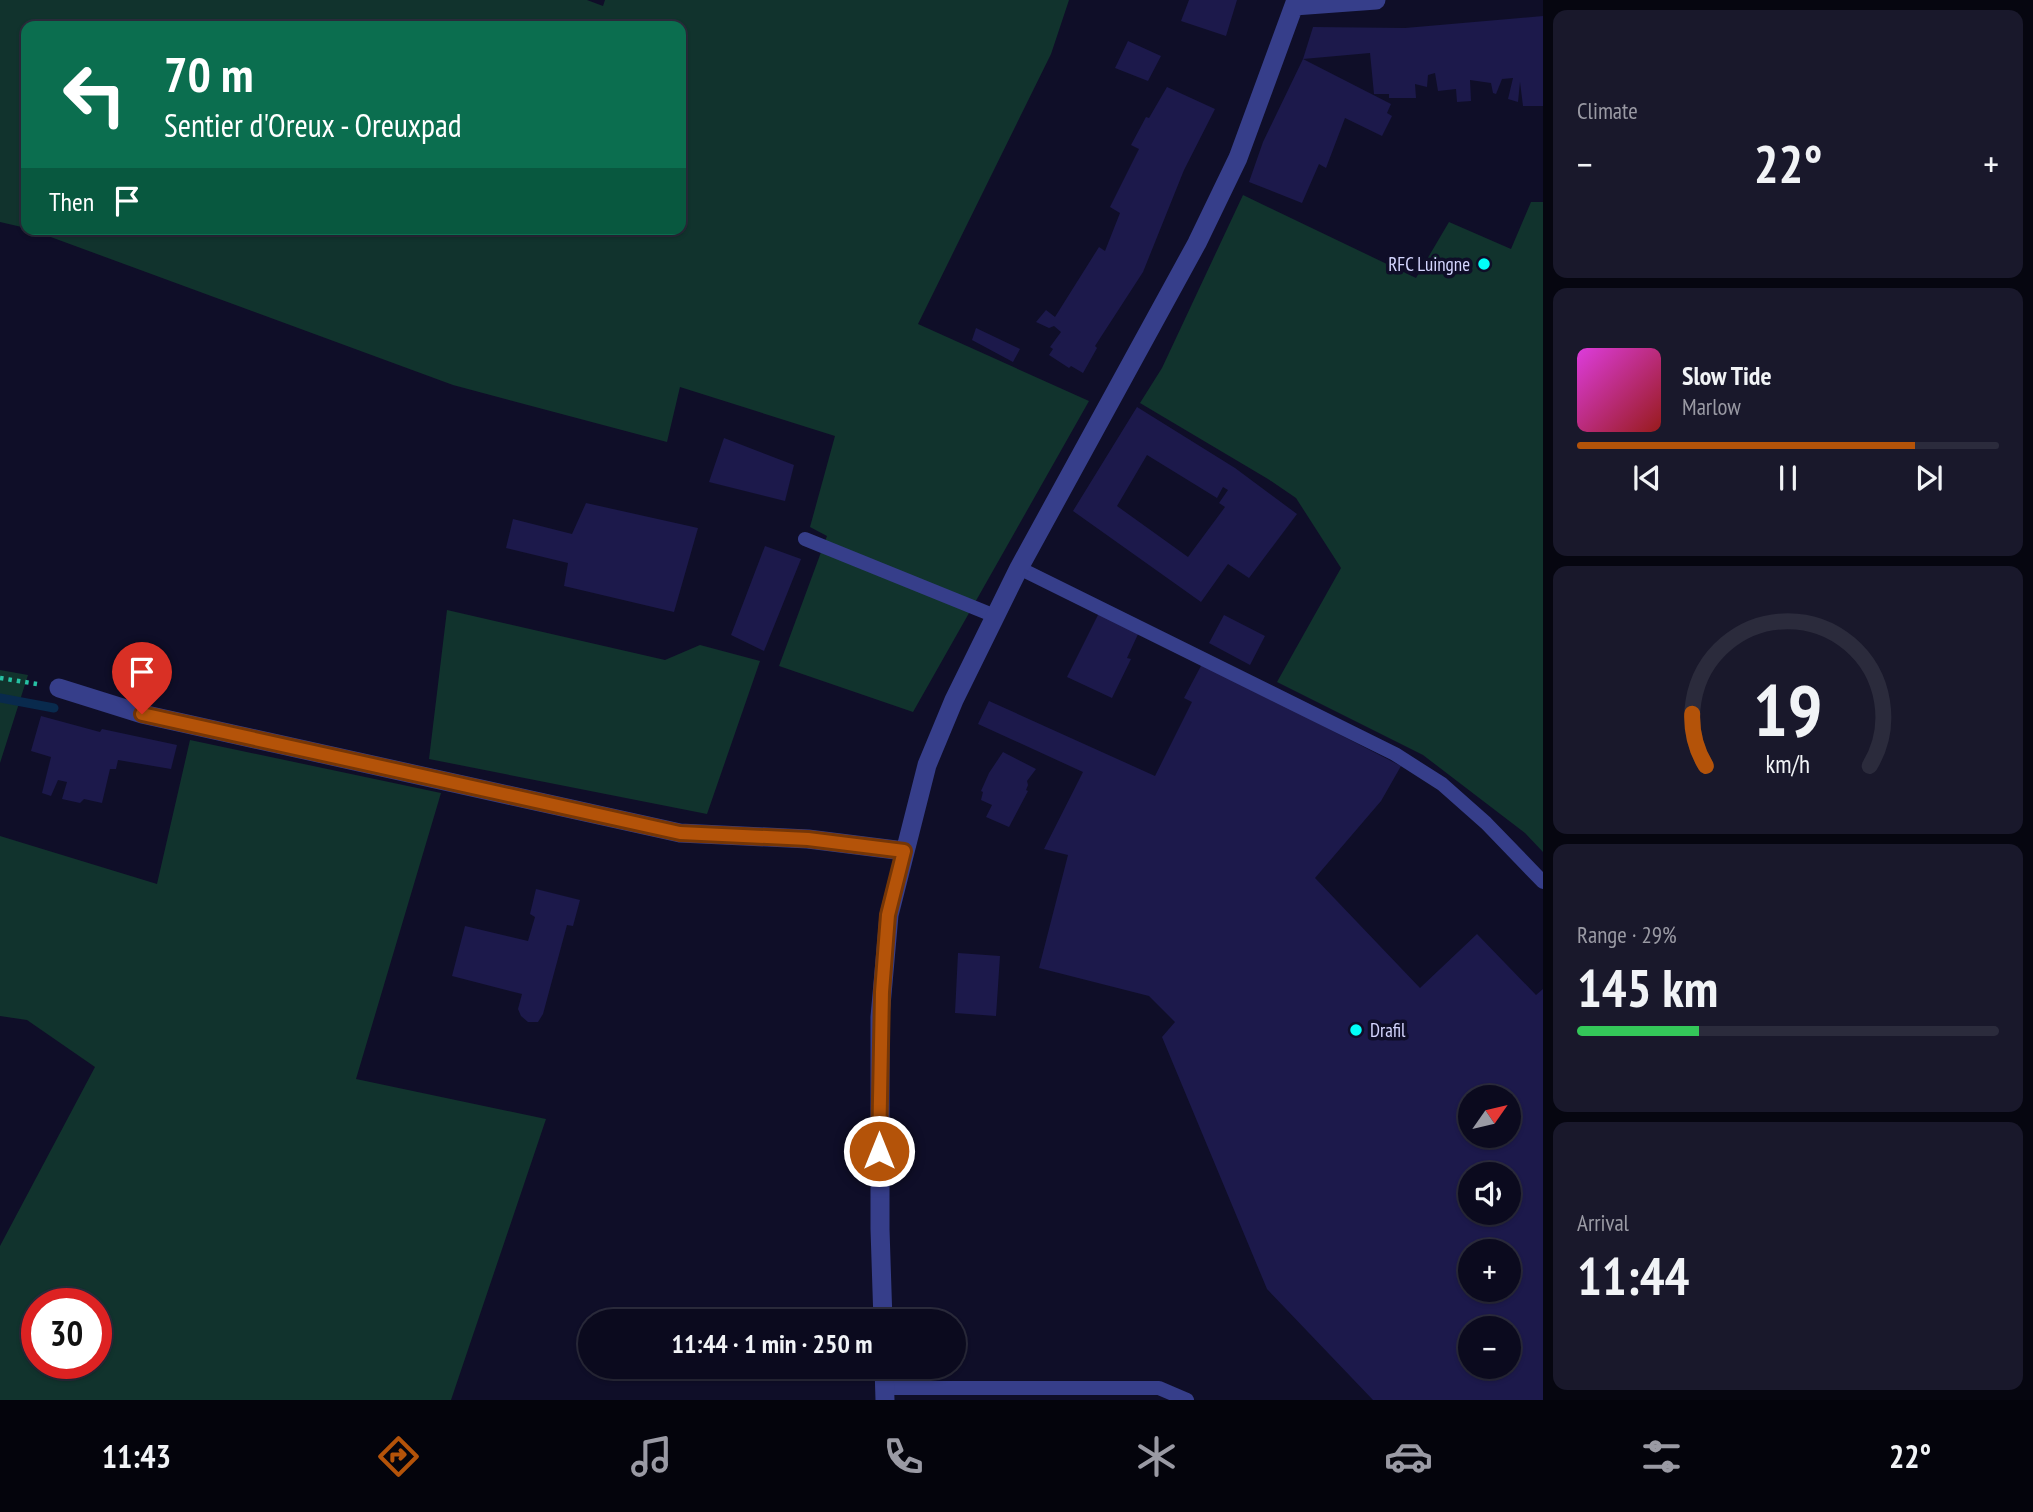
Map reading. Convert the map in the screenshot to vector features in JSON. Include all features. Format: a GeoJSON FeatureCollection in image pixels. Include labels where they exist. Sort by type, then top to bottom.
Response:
{"type":"FeatureCollection","features":[{"type":"Feature","properties":{"kind":"street"},"geometry":{"type":"LineString","coordinates":[[883,1309],[880,1017],[888,915],[927,765],[954,700],[1019,568],[1203,231],[1238,158],[1295,3],[1376,0]]}},
{"type":"Feature","properties":{"kind":"street"},"geometry":{"type":"LineString","coordinates":[[59,688],[142,714],[680,833],[808,839],[904,851]]}},
{"type":"Feature","properties":{"kind":"lane"},"geometry":{"type":"LineString","coordinates":[[805,539],[995,616]]}},
{"type":"Feature","properties":{"kind":"lane"},"geometry":{"type":"LineString","coordinates":[[1019,568],[1395,754],[1451,792],[1486,823],[1543,882]]}},
{"type":"Feature","properties":{"kind":"lane"},"geometry":{"type":"LineString","coordinates":[[885,1394],[1159,1388],[1187,1400]]}},
{"type":"Feature","properties":{"kind":"path"},"geometry":{"type":"LineString","coordinates":[[0,678],[59,688]]}},
{"type":"Feature","properties":{"kind":"green space"},"geometry":{"type":"Polygon","coordinates":[[[0,0],[587,0],[603,6],[605,0],[1069,0],[1051,54],[918,324],[1089,401],[913,712],[779,666],[827,536],[810,527],[835,436],[680,387],[667,442],[453,385],[45,235],[686,235],[686,21],[21,21],[21,227],[0,222],[0,0]]]}},
{"type":"Feature","properties":{"kind":"green space"},"geometry":{"type":"Polygon","coordinates":[[[1243,195],[1416,278],[1449,222],[1511,249],[1531,202],[1543,202],[1543,852],[1525,833],[1423,755],[1277,682],[1341,568],[1296,498],[1140,403],[1162,368],[1243,195]]]}},
{"type":"Feature","properties":{"kind":"green space"},"geometry":{"type":"Polygon","coordinates":[[[447,610],[665,660],[700,645],[760,661],[707,814],[429,759],[447,610]]]}},
{"type":"Feature","properties":{"kind":"green space"},"geometry":{"type":"Polygon","coordinates":[[[0,670],[28,675],[0,763],[0,670]]]}},
{"type":"Feature","properties":{"kind":"green space"},"geometry":{"type":"Polygon","coordinates":[[[190,740],[441,793],[356,1079],[546,1119],[451,1400],[0,1400],[0,1246],[95,1067],[27,1020],[0,1016],[0,836],[157,884],[190,740]]]}},
{"type":"Feature","properties":{"kind":"building"},"geometry":{"type":"Polygon","coordinates":[[[1189,0],[1237,0],[1226,36],[1181,21],[1189,0]]]}},
{"type":"Feature","properties":{"kind":"building"},"geometry":{"type":"Polygon","coordinates":[[[1543,16],[1543,106],[1523,106],[1520,82],[1518,102],[1508,99],[1513,78],[1502,79],[1496,94],[1493,93],[1491,83],[1470,80],[1471,101],[1457,102],[1456,89],[1438,91],[1435,73],[1428,75],[1427,87],[1415,84],[1416,98],[1389,98],[1389,94],[1374,94],[1370,53],[1303,59],[1313,27],[1405,28],[1543,16]]]}},
{"type":"Feature","properties":{"kind":"building"},"geometry":{"type":"Polygon","coordinates":[[[1128,41],[1161,56],[1148,81],[1115,68],[1128,41]]]}},
{"type":"Feature","properties":{"kind":"building"},"geometry":{"type":"Polygon","coordinates":[[[1303,59],[1391,104],[1387,113],[1392,116],[1382,136],[1345,118],[1326,168],[1319,164],[1302,203],[1249,182],[1263,142],[1303,59]]]}},
{"type":"Feature","properties":{"kind":"building"},"geometry":{"type":"Polygon","coordinates":[[[1167,87],[1215,109],[1184,170],[1143,272],[1095,346],[1097,348],[1083,373],[1071,366],[1069,368],[1049,355],[1053,349],[1050,347],[1061,332],[1054,326],[1049,328],[1036,322],[1046,310],[1055,317],[1099,247],[1105,251],[1120,213],[1110,207],[1139,149],[1131,145],[1167,87]]]}},
{"type":"Feature","properties":{"kind":"building"},"geometry":{"type":"Polygon","coordinates":[[[976,328],[1020,349],[1013,362],[972,340],[976,328]]]}},
{"type":"Feature","properties":{"kind":"building"},"geometry":{"type":"Polygon","coordinates":[[[1137,407],[1235,468],[1297,514],[1249,578],[1228,564],[1201,602],[1073,511],[1137,407]],[[1147,455],[1117,506],[1188,557],[1225,507],[1219,503],[1228,490],[1223,487],[1217,498],[1147,455]]]}},
{"type":"Feature","properties":{"kind":"building"},"geometry":{"type":"Polygon","coordinates":[[[724,438],[794,465],[785,501],[709,482],[724,438]]]}},
{"type":"Feature","properties":{"kind":"building"},"geometry":{"type":"Polygon","coordinates":[[[586,503],[698,528],[674,612],[564,586],[568,563],[506,548],[513,519],[572,534],[586,503]]]}},
{"type":"Feature","properties":{"kind":"building"},"geometry":{"type":"Polygon","coordinates":[[[765,546],[801,559],[764,651],[731,635],[765,546]]]}},
{"type":"Feature","properties":{"kind":"building"},"geometry":{"type":"Polygon","coordinates":[[[1099,613],[1139,632],[1127,658],[1131,659],[1112,698],[1067,677],[1099,613]]]}},
{"type":"Feature","properties":{"kind":"building"},"geometry":{"type":"Polygon","coordinates":[[[1224,615],[1265,636],[1250,665],[1209,643],[1224,615]]]}},
{"type":"Feature","properties":{"kind":"building","name":"Drafil"},"geometry":{"type":"Polygon","coordinates":[[[1202,664],[1401,766],[1381,801],[1315,878],[1420,988],[1477,934],[1536,995],[1543,989],[1543,1400],[1373,1400],[1267,1289],[1162,1037],[1175,1022],[1149,996],[1039,968],[1068,855],[1044,849],[1083,772],[978,724],[989,701],[1155,776],[1192,702],[1184,698],[1202,664]]]}},
{"type":"Feature","properties":{"kind":"building"},"geometry":{"type":"Polygon","coordinates":[[[41,716],[100,732],[102,729],[177,745],[171,769],[118,760],[116,769],[110,769],[102,803],[84,799],[80,803],[62,799],[67,782],[58,780],[51,796],[42,793],[51,757],[31,751],[41,716]]]}},
{"type":"Feature","properties":{"kind":"building"},"geometry":{"type":"Polygon","coordinates":[[[1003,752],[1036,769],[1027,781],[1028,791],[1009,827],[986,817],[992,805],[981,800],[981,791],[989,773],[1003,752]]]}},
{"type":"Feature","properties":{"kind":"building"},"geometry":{"type":"Polygon","coordinates":[[[536,889],[580,900],[573,926],[567,925],[543,1014],[538,1022],[528,1022],[518,1009],[522,994],[452,976],[465,926],[528,941],[535,917],[530,914],[536,889]]]}},
{"type":"Feature","properties":{"kind":"building"},"geometry":{"type":"Polygon","coordinates":[[[958,953],[1000,956],[996,1016],[955,1013],[958,953]]]}},
{"type":"Feature","properties":{"kind":"waterway"},"geometry":{"type":"LineString","coordinates":[[0,698],[54,708]]}},
{"type":"Feature","properties":{"kind":"place","name":"RFC Luingne"},"geometry":{"type":"Point","coordinates":[1484,264]}},
{"type":"Feature","properties":{"kind":"place","name":"Drafil"},"geometry":{"type":"Point","coordinates":[1356,1030]}},
{"type":"Feature","properties":{"kind":"route"},"geometry":{"type":"LineString","coordinates":[[142,714],[680,833],[808,839],[904,851],[888,915],[880,1017],[879,1151]]}}]}
